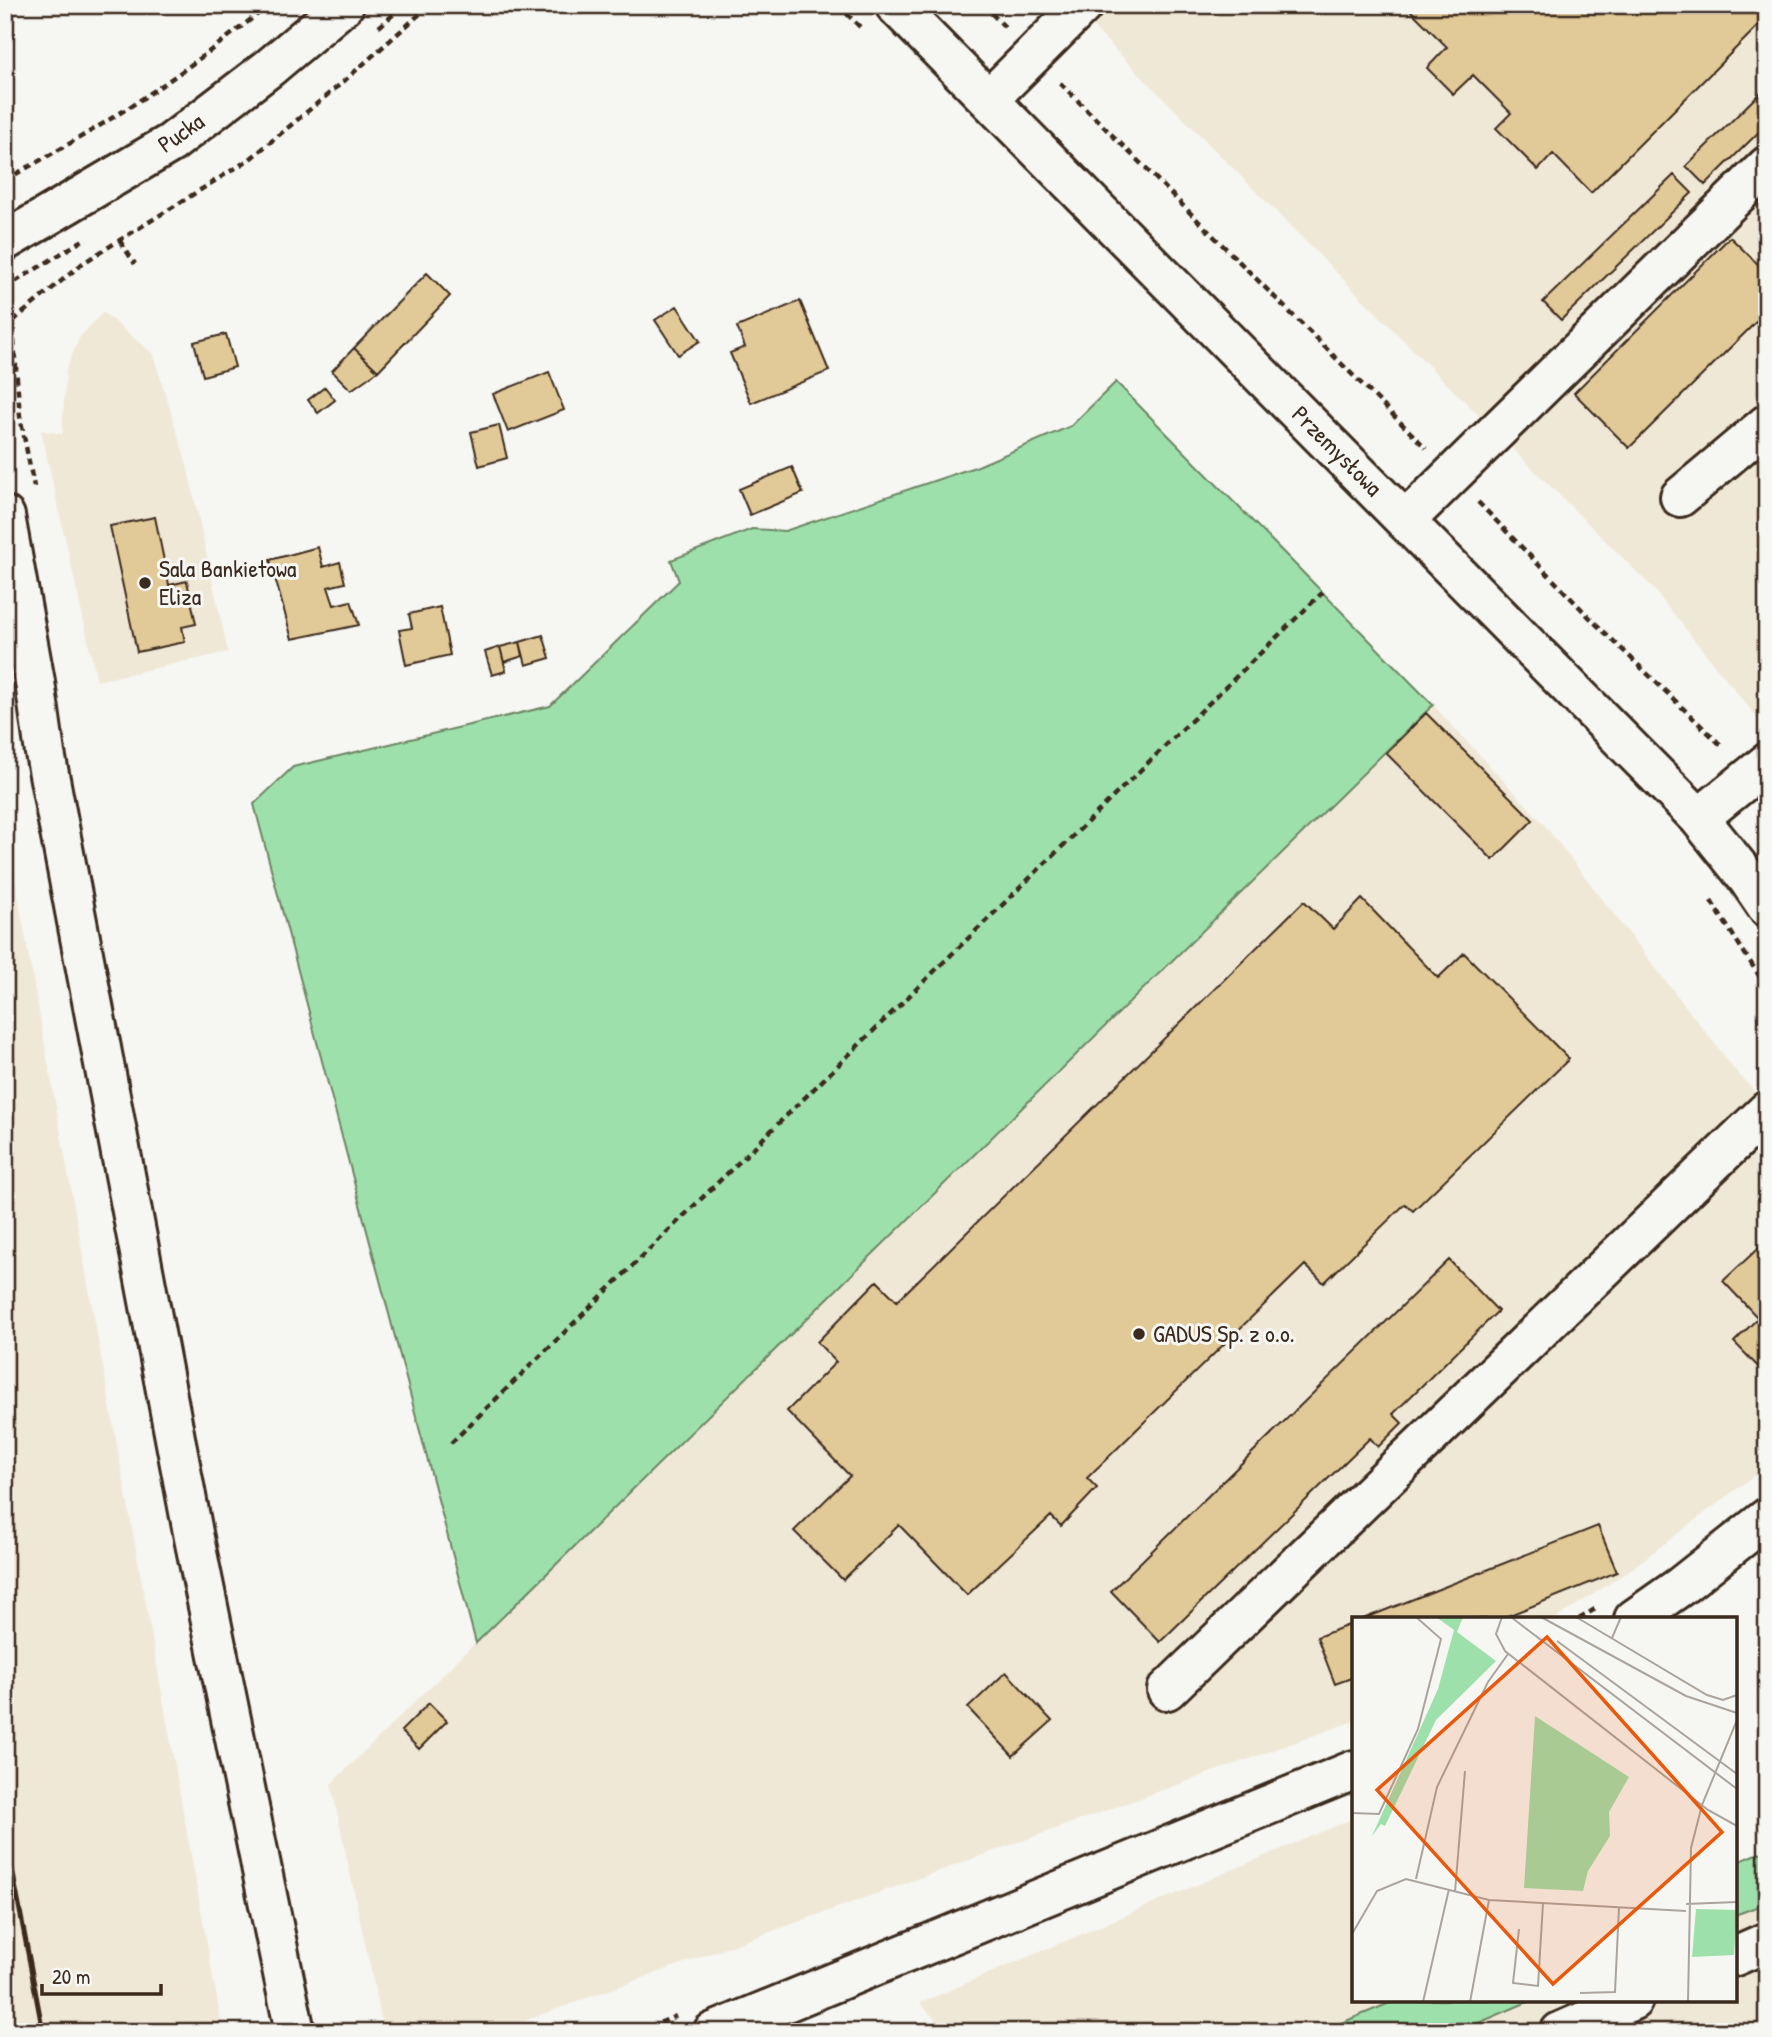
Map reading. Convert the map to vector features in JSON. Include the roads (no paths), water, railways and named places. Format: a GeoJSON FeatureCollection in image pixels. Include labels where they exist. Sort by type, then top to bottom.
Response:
{"type":"FeatureCollection","features":[{"type":"Feature","properties":{"kind":"street","name":"Pucka"},"geometry":{"type":"LineString","coordinates":[[5,241],[171,143],[269,68],[344,5]]}},
{"type":"Feature","properties":{"kind":"street","name":"Przemysłowa"},"geometry":{"type":"LineString","coordinates":[[895,5],[1699,818],[1767,907]]}},
{"type":"Feature","properties":{"kind":"street"},"geometry":{"type":"LineString","coordinates":[[989,99],[1083,5]]}},
{"type":"Feature","properties":{"kind":"street"},"geometry":{"type":"LineString","coordinates":[[1405,521],[1767,166]]}},
{"type":"Feature","properties":{"kind":"street"},"geometry":{"type":"LineString","coordinates":[[1680,496],[1767,424]]}},
{"type":"Feature","properties":{"kind":"street"},"geometry":{"type":"LineString","coordinates":[[5,516],[45,753],[194,1538],[295,2032]]}},
{"type":"Feature","properties":{"kind":"street"},"geometry":{"type":"LineString","coordinates":[[1699,818],[1759,769]]}},
{"type":"Feature","properties":{"kind":"street"},"geometry":{"type":"LineString","coordinates":[[1167,1690],[1767,1111]]}},
{"type":"Feature","properties":{"kind":"street"},"geometry":{"type":"LineString","coordinates":[[1637,1617],[1767,1518]]}},
{"type":"Feature","properties":{"kind":"street"},"geometry":{"type":"LineString","coordinates":[[713,2032],[1352,1771]]}},
{"type":"Feature","properties":{"kind":"street"},"geometry":{"type":"LineString","coordinates":[[1737,1955],[1767,1942]]}},
{"type":"Feature","properties":{"kind":"street"},"geometry":{"type":"LineString","coordinates":[[1560,2032],[1628,2002]]}},
{"type":"Feature","properties":{"kind":"railway"},"geometry":{"type":"LineString","coordinates":[[5,1832],[43,2032]]}},
{"type":"Feature","properties":{"kind":"place","name":"Sala Bankietowa Eliza"},"geometry":{"type":"Point","coordinates":[145,583]}},
{"type":"Feature","properties":{"kind":"place","name":"GADUS Sp. z o.o."},"geometry":{"type":"Point","coordinates":[1139,1334]}}]}
